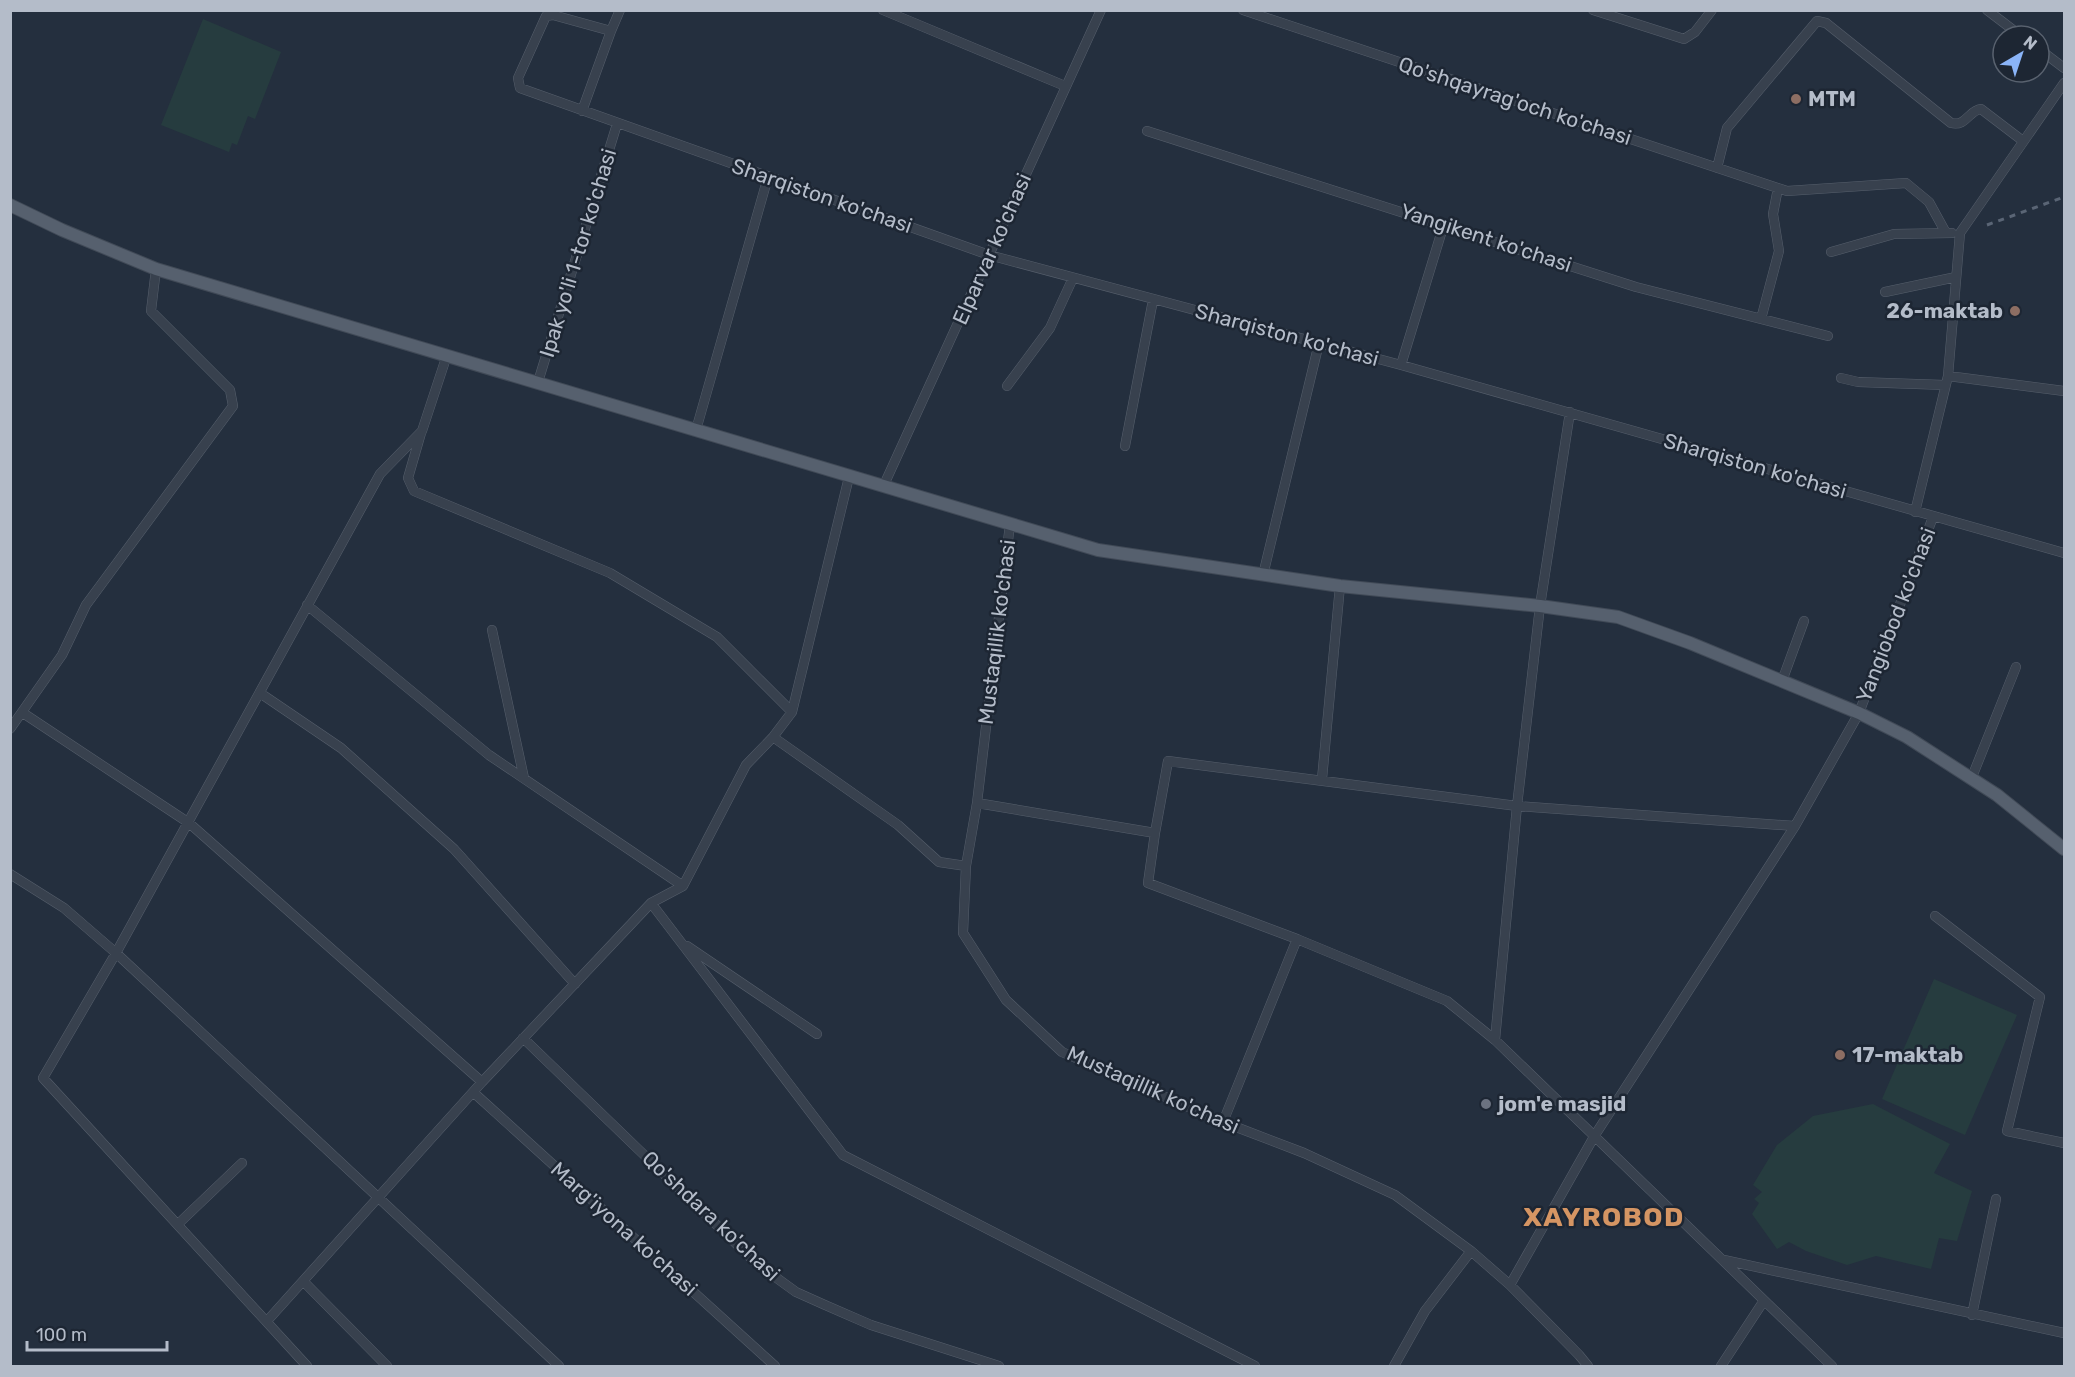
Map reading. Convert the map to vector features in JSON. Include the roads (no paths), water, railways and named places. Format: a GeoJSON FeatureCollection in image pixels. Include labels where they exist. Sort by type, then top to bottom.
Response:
{"type":"FeatureCollection","features":[{"type":"Feature","properties":{"kind":"main road"},"geometry":{"type":"LineString","coordinates":[[10,204],[62,230],[156,269],[1098,550],[1340,586],[1540,606],[1618,617],[1782,681],[1859,713],[1907,737],[1972,777],[2041,828],[2064,849]]}},
{"type":"Feature","properties":{"kind":"street"},"geometry":{"type":"LineString","coordinates":[[582,111],[620,10]]}},
{"type":"Feature","properties":{"kind":"street"},"geometry":{"type":"LineString","coordinates":[[884,10],[1065,86]]}},
{"type":"Feature","properties":{"kind":"street","name":"Elparvar ko'chasi"},"geometry":{"type":"LineString","coordinates":[[883,487],[1101,10]]}},
{"type":"Feature","properties":{"kind":"street","name":"Qo'shqayrag'och ko'chasi"},"geometry":{"type":"LineString","coordinates":[[1243,10],[1783,190]]}},
{"type":"Feature","properties":{"kind":"street"},"geometry":{"type":"LineString","coordinates":[[1593,10],[1684,39],[1695,32],[1712,10]]}},
{"type":"Feature","properties":{"kind":"street"},"geometry":{"type":"LineString","coordinates":[[1625,10],[1627,22]]}},
{"type":"Feature","properties":{"kind":"street"},"geometry":{"type":"LineString","coordinates":[[1987,10],[2005,24]]}},
{"type":"Feature","properties":{"kind":"street","name":"Sharqiston ko'chasi"},"geometry":{"type":"LineString","coordinates":[[611,31],[553,15],[546,16],[518,78],[520,88],[989,255],[1570,412],[2064,554]]}},
{"type":"Feature","properties":{"kind":"street"},"geometry":{"type":"LineString","coordinates":[[1716,168],[1727,128],[1817,21],[1826,23],[1951,123],[1963,122],[1975,110],[1981,109],[2023,141]]}},
{"type":"Feature","properties":{"kind":"street"},"geometry":{"type":"LineString","coordinates":[[2051,58],[2064,68]]}},
{"type":"Feature","properties":{"kind":"street","name":"Yangiobod ko'chasi"},"geometry":{"type":"LineString","coordinates":[[1915,512],[1946,381],[1960,233],[2064,83]]}},
{"type":"Feature","properties":{"kind":"street","name":"Ipak yo'li 1-tor ko'chasi"},"geometry":{"type":"LineString","coordinates":[[538,382],[617,124]]}},
{"type":"Feature","properties":{"kind":"street","name":"Yangikent ko'chasi"},"geometry":{"type":"LineString","coordinates":[[1147,131],[1444,224],[1635,287],[1828,336]]}},
{"type":"Feature","properties":{"kind":"street"},"geometry":{"type":"LineString","coordinates":[[696,430],[768,177]]}},
{"type":"Feature","properties":{"kind":"street"},"geometry":{"type":"LineString","coordinates":[[1761,319],[1779,251],[1773,214],[1783,190],[1906,183],[1929,202],[1947,233]]}},
{"type":"Feature","properties":{"kind":"street"},"geometry":{"type":"LineString","coordinates":[[1401,365],[1444,224]]}},
{"type":"Feature","properties":{"kind":"street"},"geometry":{"type":"LineString","coordinates":[[1831,252],[1894,234],[1960,233]]}},
{"type":"Feature","properties":{"kind":"street"},"geometry":{"type":"LineString","coordinates":[[12,725],[23,713],[62,655],[86,605],[233,406],[230,390],[151,311],[156,269]]}},
{"type":"Feature","properties":{"kind":"street"},"geometry":{"type":"LineString","coordinates":[[1886,292],[1956,277]]}},
{"type":"Feature","properties":{"kind":"street"},"geometry":{"type":"LineString","coordinates":[[1007,386],[1050,328],[1073,278]]}},
{"type":"Feature","properties":{"kind":"street"},"geometry":{"type":"LineString","coordinates":[[1125,446],[1153,300]]}},
{"type":"Feature","properties":{"kind":"street"},"geometry":{"type":"LineString","coordinates":[[1263,575],[1319,343]]}},
{"type":"Feature","properties":{"kind":"street"},"geometry":{"type":"LineString","coordinates":[[447,355],[408,478],[414,491],[610,573],[717,637],[792,712]]}},
{"type":"Feature","properties":{"kind":"street"},"geometry":{"type":"LineString","coordinates":[[1841,378],[1858,382],[1946,381],[2064,391]]}},
{"type":"Feature","properties":{"kind":"street"},"geometry":{"type":"LineString","coordinates":[[1495,1040],[1517,806],[1540,606],[1570,412]]}},
{"type":"Feature","properties":{"kind":"street"},"geometry":{"type":"LineString","coordinates":[[308,1366],[43,1078],[189,823],[380,474],[422,431]]}},
{"type":"Feature","properties":{"kind":"street"},"geometry":{"type":"LineString","coordinates":[[267,1321],[482,1082],[651,903],[683,886],[746,765],[773,737],[792,712],[849,477]]}},
{"type":"Feature","properties":{"kind":"street","name":"Yangiobod ko'chasi"},"geometry":{"type":"LineString","coordinates":[[1510,1285],[1595,1135],[1795,826],[1859,713],[1933,517]]}},
{"type":"Feature","properties":{"kind":"street","name":"Mustaqillik ko'chasi"},"geometry":{"type":"LineString","coordinates":[[1010,525],[977,803],[966,866],[963,933],[1006,1000],[1062,1052],[1223,1122],[1304,1153],[1395,1195],[1471,1251],[1510,1285],[1580,1355],[1588,1366]]}},
{"type":"Feature","properties":{"kind":"street"},"geometry":{"type":"LineString","coordinates":[[1322,779],[1340,586]]}},
{"type":"Feature","properties":{"kind":"street"},"geometry":{"type":"LineString","coordinates":[[307,605],[489,755],[683,886]]}},
{"type":"Feature","properties":{"kind":"street"},"geometry":{"type":"LineString","coordinates":[[1782,681],[1804,621]]}},
{"type":"Feature","properties":{"kind":"street"},"geometry":{"type":"LineString","coordinates":[[492,630],[524,778]]}},
{"type":"Feature","properties":{"kind":"street"},"geometry":{"type":"LineString","coordinates":[[1972,777],[2016,667]]}},
{"type":"Feature","properties":{"kind":"street"},"geometry":{"type":"LineString","coordinates":[[260,693],[341,748],[454,849],[575,984]]}},
{"type":"Feature","properties":{"kind":"street"},"geometry":{"type":"LineString","coordinates":[[23,713],[189,823],[482,1082]]}},
{"type":"Feature","properties":{"kind":"street"},"geometry":{"type":"LineString","coordinates":[[773,737],[898,825],[939,862],[966,866]]}},
{"type":"Feature","properties":{"kind":"street"},"geometry":{"type":"LineString","coordinates":[[1795,826],[1517,806],[1168,760],[1148,883],[1297,939],[1447,1001],[1495,1040],[1723,1259],[1763,1302],[1832,1366]]}},
{"type":"Feature","properties":{"kind":"street"},"geometry":{"type":"LineString","coordinates":[[977,803],[1155,833]]}},
{"type":"Feature","properties":{"kind":"street"},"geometry":{"type":"LineString","coordinates":[[10,874],[64,908],[116,953],[559,1366]]}},
{"type":"Feature","properties":{"kind":"street"},"geometry":{"type":"LineString","coordinates":[[651,903],[843,1155],[1255,1366]]}},
{"type":"Feature","properties":{"kind":"street"},"geometry":{"type":"LineString","coordinates":[[1935,916],[2040,997],[2007,1131],[2064,1143]]}},
{"type":"Feature","properties":{"kind":"street"},"geometry":{"type":"LineString","coordinates":[[1223,1122],[1297,939]]}},
{"type":"Feature","properties":{"kind":"street"},"geometry":{"type":"LineString","coordinates":[[680,942],[817,1034]]}},
{"type":"Feature","properties":{"kind":"street","name":"Qo'shdara ko'chasi"},"geometry":{"type":"LineString","coordinates":[[523,1038],[756,1263],[796,1293],[871,1325],[999,1366]]}},
{"type":"Feature","properties":{"kind":"street","name":"Marg'iyona ko'chasi"},"geometry":{"type":"LineString","coordinates":[[473,1092],[775,1366]]}},
{"type":"Feature","properties":{"kind":"street"},"geometry":{"type":"LineString","coordinates":[[178,1224],[242,1163]]}},
{"type":"Feature","properties":{"kind":"street"},"geometry":{"type":"LineString","coordinates":[[1972,1315],[1996,1199]]}},
{"type":"Feature","properties":{"kind":"street"},"geometry":{"type":"LineString","coordinates":[[1394,1366],[1425,1311],[1471,1251]]}},
{"type":"Feature","properties":{"kind":"street"},"geometry":{"type":"LineString","coordinates":[[1723,1259],[1972,1315],[2064,1333]]}},
{"type":"Feature","properties":{"kind":"street"},"geometry":{"type":"LineString","coordinates":[[304,1282],[387,1366]]}},
{"type":"Feature","properties":{"kind":"street"},"geometry":{"type":"LineString","coordinates":[[1721,1366],[1763,1302]]}},
{"type":"Feature","properties":{"kind":"railway"},"geometry":{"type":"LineString","coordinates":[[1987,225],[2064,197]]}},
{"type":"Feature","properties":{"kind":"place","name":"MTM"},"geometry":{"type":"Point","coordinates":[1796,99]}},
{"type":"Feature","properties":{"kind":"place","name":"26-maktab"},"geometry":{"type":"Point","coordinates":[2015,311]}},
{"type":"Feature","properties":{"kind":"place","name":"17-maktab"},"geometry":{"type":"Point","coordinates":[1840,1055]}},
{"type":"Feature","properties":{"kind":"place","name":"jom'e masjid"},"geometry":{"type":"Point","coordinates":[1486,1104]}},
{"type":"Feature","properties":{"kind":"district","name":"XAYROBOD"},"geometry":{"type":"Point","coordinates":[1604,1217]}}]}
